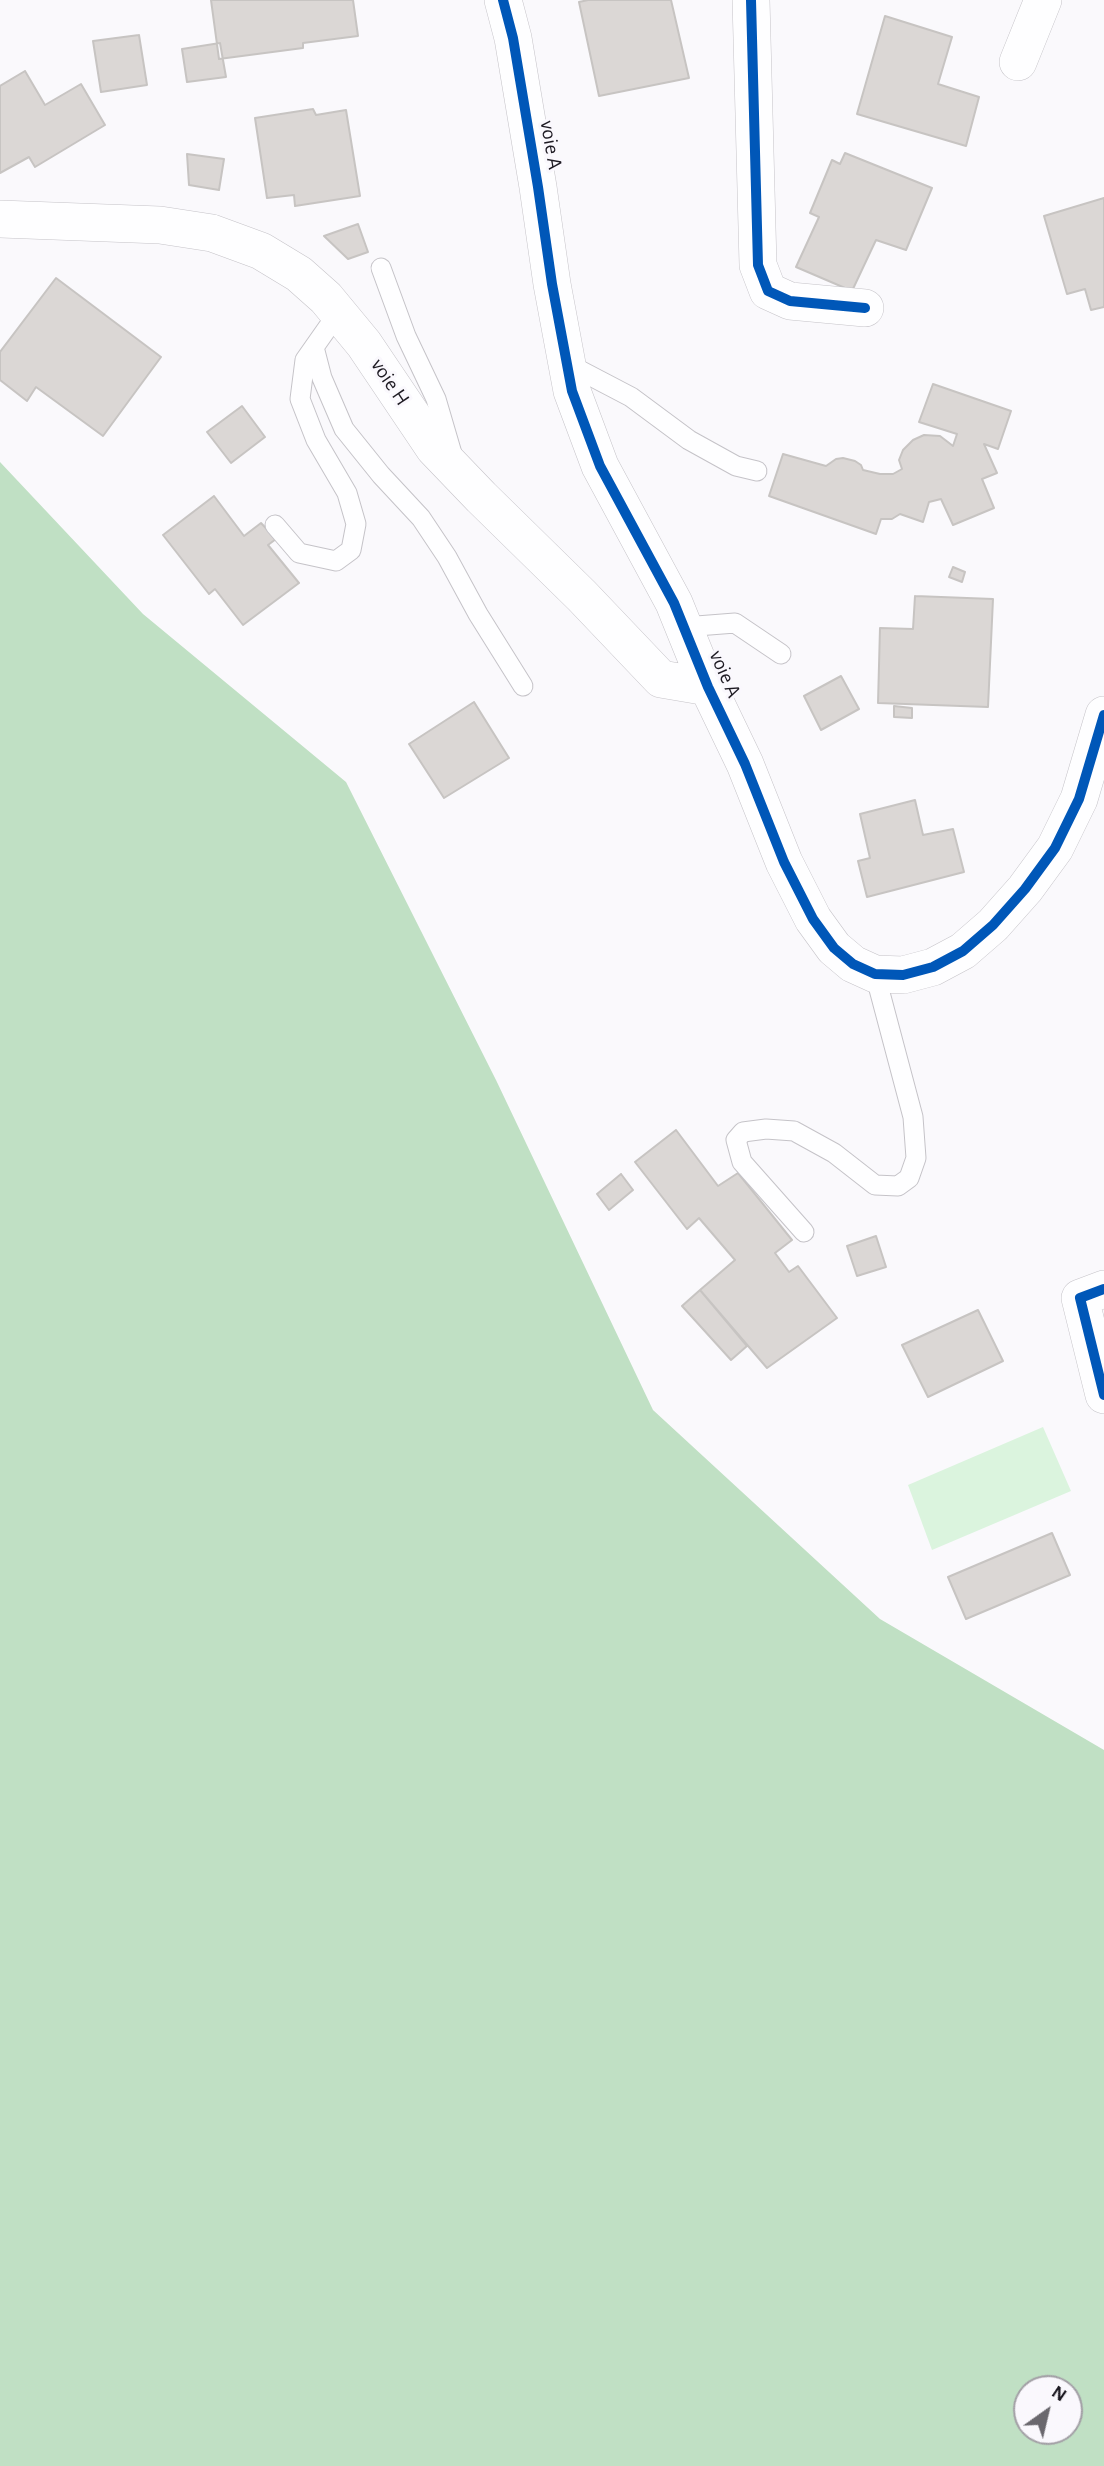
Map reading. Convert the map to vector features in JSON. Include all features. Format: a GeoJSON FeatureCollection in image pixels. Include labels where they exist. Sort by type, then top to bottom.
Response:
{"type":"FeatureCollection","features":[{"type":"Feature","properties":{"kind":"street","name":"voie A"},"geometry":{"type":"LineString","coordinates":[[503,0],[522,91],[566,363],[572,390],[600,466],[674,603],[708,687],[745,764],[784,862],[813,919],[834,948],[853,964],[875,974]]}},
{"type":"Feature","properties":{"kind":"street"},"geometry":{"type":"LineString","coordinates":[[751,0],[758,265],[768,291],[790,301],[865,309]]}},
{"type":"Feature","properties":{"kind":"street"},"geometry":{"type":"LineString","coordinates":[[1018,62],[1043,0]]}},
{"type":"Feature","properties":{"kind":"street","name":"voie H"},"geometry":{"type":"LineString","coordinates":[[0,219],[160,225],[212,233],[261,251],[299,274],[364,344],[434,448],[661,679],[708,687]]}},
{"type":"Feature","properties":{"kind":"street"},"geometry":{"type":"LineString","coordinates":[[875,974],[902,975],[933,967],[963,951],[993,925],[1025,889],[1055,848],[1079,799],[1104,715]]}},
{"type":"Feature","properties":{"kind":"street"},"geometry":{"type":"LineString","coordinates":[[1092,1293],[1104,1395]]}},
{"type":"Feature","properties":{"kind":"lane"},"geometry":{"type":"LineString","coordinates":[[381,268],[406,335],[436,399],[457,472]]}},
{"type":"Feature","properties":{"kind":"lane"},"geometry":{"type":"LineString","coordinates":[[275,525],[299,553],[336,561],[351,550],[356,524],[347,493],[316,440],[300,399],[305,360],[338,313]]}},
{"type":"Feature","properties":{"kind":"lane"},"geometry":{"type":"LineString","coordinates":[[314,348],[322,378],[344,429],[421,518],[523,686]]}},
{"type":"Feature","properties":{"kind":"lane"},"geometry":{"type":"LineString","coordinates":[[566,363],[631,397],[689,440],[736,466],[757,471]]}},
{"type":"Feature","properties":{"kind":"lane"},"geometry":{"type":"LineString","coordinates":[[684,627],[735,623],[781,654]]}},
{"type":"Feature","properties":{"kind":"lane"},"geometry":{"type":"LineString","coordinates":[[804,1232],[742,1162],[736,1140],[743,1132],[766,1129],[794,1131],[834,1153],[875,1185],[898,1186],[909,1178],[916,1158],[913,1117],[875,974]]}},
{"type":"Feature","properties":{"kind":"green space"},"geometry":{"type":"Polygon","coordinates":[[[0,462],[143,614],[346,782],[496,1080],[653,1410],[880,1619],[1104,1750],[1104,2466],[0,2466],[0,462]]]}},
{"type":"Feature","properties":{"kind":"green space"},"geometry":{"type":"Polygon","coordinates":[[[1043,1427],[1071,1491],[932,1550],[908,1485],[1043,1427]]]}},
{"type":"Feature","properties":{"kind":"building"},"geometry":{"type":"Polygon","coordinates":[[[211,0],[353,0],[358,36],[303,43],[303,48],[219,59],[211,0]]]}},
{"type":"Feature","properties":{"kind":"building"},"geometry":{"type":"Polygon","coordinates":[[[671,0],[689,78],[599,96],[579,2],[671,0]]]}},
{"type":"Feature","properties":{"kind":"building"},"geometry":{"type":"Polygon","coordinates":[[[885,16],[952,37],[938,84],[979,97],[966,146],[857,114],[885,16]]]}},
{"type":"Feature","properties":{"kind":"building"},"geometry":{"type":"Polygon","coordinates":[[[139,35],[147,85],[101,92],[93,41],[139,35]]]}},
{"type":"Feature","properties":{"kind":"building"},"geometry":{"type":"Polygon","coordinates":[[[220,43],[226,77],[187,82],[182,49],[220,43]]]}},
{"type":"Feature","properties":{"kind":"building"},"geometry":{"type":"Polygon","coordinates":[[[25,71],[45,105],[81,84],[105,125],[35,167],[29,157],[0,173],[0,86],[25,71]]]}},
{"type":"Feature","properties":{"kind":"building"},"geometry":{"type":"Polygon","coordinates":[[[313,109],[316,115],[346,110],[360,196],[295,206],[294,195],[267,198],[255,118],[313,109]]]}},
{"type":"Feature","properties":{"kind":"building"},"geometry":{"type":"Polygon","coordinates":[[[845,153],[932,188],[906,250],[876,240],[852,291],[796,267],[819,217],[810,213],[832,160],[840,164],[845,153]]]}},
{"type":"Feature","properties":{"kind":"building"},"geometry":{"type":"Polygon","coordinates":[[[187,154],[224,159],[219,190],[189,185],[187,154]]]}},
{"type":"Feature","properties":{"kind":"building"},"geometry":{"type":"Polygon","coordinates":[[[1104,198],[1104,307],[1091,310],[1085,289],[1067,294],[1044,216],[1104,198]]]}},
{"type":"Feature","properties":{"kind":"building"},"geometry":{"type":"Polygon","coordinates":[[[358,224],[368,252],[348,259],[324,236],[358,224]]]}},
{"type":"Feature","properties":{"kind":"building"},"geometry":{"type":"Polygon","coordinates":[[[56,278],[161,357],[103,436],[36,387],[27,401],[0,380],[0,352],[56,278]]]}},
{"type":"Feature","properties":{"kind":"building"},"geometry":{"type":"Polygon","coordinates":[[[933,384],[1011,411],[998,449],[984,444],[997,473],[982,479],[994,508],[953,525],[941,499],[929,502],[923,522],[900,514],[892,519],[881,519],[876,534],[769,496],[783,454],[826,466],[843,458],[855,461],[863,470],[893,474],[902,469],[899,460],[903,450],[913,440],[924,435],[940,436],[953,446],[957,434],[919,422],[933,384]]]}},
{"type":"Feature","properties":{"kind":"building"},"geometry":{"type":"Polygon","coordinates":[[[242,406],[265,437],[231,463],[207,432],[242,406]]]}},
{"type":"Feature","properties":{"kind":"building"},"geometry":{"type":"Polygon","coordinates":[[[214,496],[244,536],[261,523],[276,539],[268,545],[299,583],[243,625],[215,589],[209,594],[163,535],[214,496]]]}},
{"type":"Feature","properties":{"kind":"building"},"geometry":{"type":"Polygon","coordinates":[[[953,567],[965,572],[962,582],[949,577],[953,567]]]}},
{"type":"Feature","properties":{"kind":"building"},"geometry":{"type":"Polygon","coordinates":[[[915,596],[993,599],[988,707],[878,703],[880,628],[913,629],[915,596]]]}},
{"type":"Feature","properties":{"kind":"building"},"geometry":{"type":"Polygon","coordinates":[[[841,676],[859,709],[821,730],[804,696],[841,676]]]}},
{"type":"Feature","properties":{"kind":"building"},"geometry":{"type":"Polygon","coordinates":[[[474,702],[509,758],[444,798],[409,744],[474,702]]]}},
{"type":"Feature","properties":{"kind":"building"},"geometry":{"type":"Polygon","coordinates":[[[894,706],[912,708],[912,718],[894,717],[894,706]]]}},
{"type":"Feature","properties":{"kind":"building"},"geometry":{"type":"Polygon","coordinates":[[[915,800],[923,835],[953,829],[964,872],[867,897],[858,861],[870,858],[860,814],[915,800]]]}},
{"type":"Feature","properties":{"kind":"building"},"geometry":{"type":"Polygon","coordinates":[[[676,1130],[718,1186],[738,1173],[792,1240],[775,1253],[789,1272],[798,1266],[837,1318],[767,1368],[700,1290],[735,1260],[699,1218],[687,1229],[635,1162],[676,1130]]]}},
{"type":"Feature","properties":{"kind":"building"},"geometry":{"type":"Polygon","coordinates":[[[621,1174],[633,1190],[609,1210],[597,1194],[621,1174]]]}},
{"type":"Feature","properties":{"kind":"building"},"geometry":{"type":"Polygon","coordinates":[[[876,1236],[886,1267],[857,1276],[847,1246],[876,1236]]]}},
{"type":"Feature","properties":{"kind":"building"},"geometry":{"type":"Polygon","coordinates":[[[700,1290],[747,1346],[731,1360],[682,1306],[700,1290]]]}},
{"type":"Feature","properties":{"kind":"building"},"geometry":{"type":"Polygon","coordinates":[[[978,1310],[1003,1361],[928,1397],[902,1345],[978,1310]]]}},
{"type":"Feature","properties":{"kind":"building"},"geometry":{"type":"Polygon","coordinates":[[[1052,1533],[1070,1575],[966,1619],[948,1577],[1052,1533]]]}},
{"type":"Feature","properties":{"kind":"cycle path"},"geometry":{"type":"LineString","coordinates":[[503,0],[513,38],[572,391],[600,466],[674,603],[708,687],[745,764],[784,862],[813,919],[834,948],[853,964],[875,974],[903,975],[933,967],[963,951],[993,925],[1025,889],[1055,848],[1079,799],[1104,715]]}},
{"type":"Feature","properties":{"kind":"cycle path"},"geometry":{"type":"LineString","coordinates":[[751,0],[758,265],[768,291],[790,301],[865,308]]}},
{"type":"Feature","properties":{"kind":"cycle path"},"geometry":{"type":"LineString","coordinates":[[1104,1289],[1080,1298],[1104,1395]]}}]}
